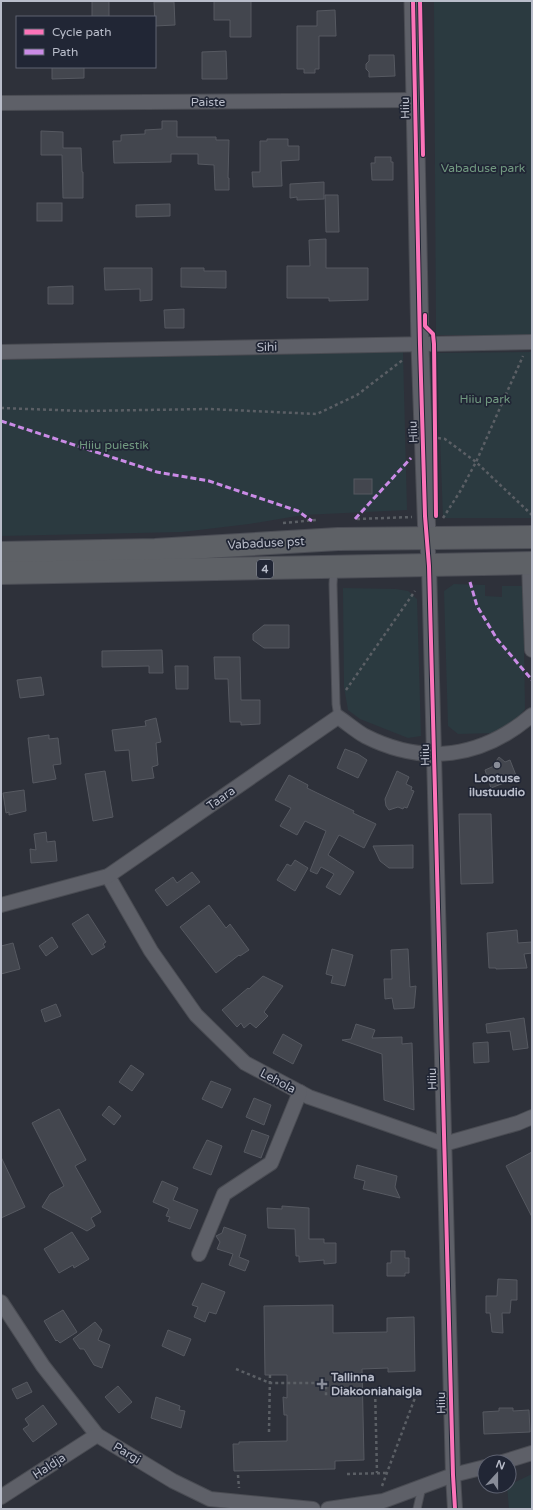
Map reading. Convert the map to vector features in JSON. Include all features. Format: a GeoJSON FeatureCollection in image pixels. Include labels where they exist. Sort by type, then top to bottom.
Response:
{"type":"FeatureCollection","features":[{"type":"Feature","properties":{"kind":"highway","name":"Vabaduse pst"},"geometry":{"type":"LineString","coordinates":[[1,553],[155,550],[338,539],[532,537]]}},
{"type":"Feature","properties":{"kind":"highway","name":"Vabaduse pst"},"geometry":{"type":"LineString","coordinates":[[1,574],[531,563]]}},
{"type":"Feature","properties":{"kind":"street","name":"Hiiu"},"geometry":{"type":"LineString","coordinates":[[413,1],[414,350],[429,566],[455,1509]]}},
{"type":"Feature","properties":{"kind":"street","name":"Paiste"},"geometry":{"type":"LineString","coordinates":[[1,104],[414,100]]}},
{"type":"Feature","properties":{"kind":"street","name":"Sihi"},"geometry":{"type":"LineString","coordinates":[[1,352],[414,350],[530,342]]}},
{"type":"Feature","properties":{"kind":"street"},"geometry":{"type":"LineString","coordinates":[[531,563],[532,650]]}},
{"type":"Feature","properties":{"kind":"street"},"geometry":{"type":"LineString","coordinates":[[337,711],[364,736],[394,749],[435,755],[462,752],[487,744],[517,728],[532,715]]}},
{"type":"Feature","properties":{"kind":"street","name":"Taara"},"geometry":{"type":"LineString","coordinates":[[1,905],[108,876],[337,711]]}},
{"type":"Feature","properties":{"kind":"street","name":"Lehola"},"geometry":{"type":"LineString","coordinates":[[108,876],[151,951],[196,1015],[245,1063],[309,1097],[444,1144]]}},
{"type":"Feature","properties":{"kind":"street"},"geometry":{"type":"LineString","coordinates":[[199,1254],[224,1194],[271,1163],[300,1092]]}},
{"type":"Feature","properties":{"kind":"street"},"geometry":{"type":"LineString","coordinates":[[444,1144],[518,1123],[531,1121]]}},
{"type":"Feature","properties":{"kind":"street","name":"Pargi"},"geometry":{"type":"LineString","coordinates":[[1,1302],[43,1366],[96,1435],[211,1504],[313,1509]]}},
{"type":"Feature","properties":{"kind":"street","name":"Haldja"},"geometry":{"type":"LineString","coordinates":[[1,1497],[96,1435]]}},
{"type":"Feature","properties":{"kind":"street"},"geometry":{"type":"LineString","coordinates":[[517,1458],[532,1453]]}},
{"type":"Feature","properties":{"kind":"street"},"geometry":{"type":"LineString","coordinates":[[328,1509],[383,1501],[422,1486],[477,1469]]}},
{"type":"Feature","properties":{"kind":"lane"},"geometry":{"type":"LineString","coordinates":[[334,568],[333,584],[337,711]]}},
{"type":"Feature","properties":{"kind":"lane"},"geometry":{"type":"LineString","coordinates":[[417,1509],[422,1486]]}},
{"type":"Feature","properties":{"kind":"path"},"geometry":{"type":"LineString","coordinates":[[441,520],[461,490],[476,462],[530,342]]}},
{"type":"Feature","properties":{"kind":"path"},"geometry":{"type":"LineString","coordinates":[[1,408],[83,411],[209,409],[317,414],[357,395],[414,350]]}},
{"type":"Feature","properties":{"kind":"path"},"geometry":{"type":"LineString","coordinates":[[436,438],[446,439],[476,462],[532,515]]}},
{"type":"Feature","properties":{"kind":"path"},"geometry":{"type":"LineString","coordinates":[[337,711],[418,585]]}},
{"type":"Feature","properties":{"kind":"path"},"geometry":{"type":"LineString","coordinates":[[236,1369],[270,1383],[326,1383],[326,1396]]}},
{"type":"Feature","properties":{"kind":"path"},"geometry":{"type":"LineString","coordinates":[[269,1432],[270,1375]]}},
{"type":"Feature","properties":{"kind":"path"},"geometry":{"type":"LineString","coordinates":[[375,1387],[377,1473]]}},
{"type":"Feature","properties":{"kind":"path"},"geometry":{"type":"LineString","coordinates":[[380,1492],[419,1387]]}},
{"type":"Feature","properties":{"kind":"path"},"geometry":{"type":"LineString","coordinates":[[347,1474],[387,1473]]}},
{"type":"Feature","properties":{"kind":"path"},"geometry":{"type":"LineString","coordinates":[[238,1475],[239,1491]]}},
{"type":"Feature","properties":{"kind":"green space","name":"Vabaduse park"},"geometry":{"type":"Polygon","coordinates":[[[434,1],[532,1],[532,335],[436,335],[434,1]]]}},
{"type":"Feature","properties":{"kind":"green space","name":"Hiiu puiestik"},"geometry":{"type":"Polygon","coordinates":[[[403,352],[407,510],[303,515],[249,524],[182,532],[1,536],[1,360],[403,352]]]}},
{"type":"Feature","properties":{"kind":"green space","name":"Hiiu park"},"geometry":{"type":"Polygon","coordinates":[[[532,352],[532,518],[443,518],[437,353],[532,352]]]}},
{"type":"Feature","properties":{"kind":"green space"},"geometry":{"type":"Polygon","coordinates":[[[454,584],[485,585],[485,596],[502,597],[502,586],[523,586],[525,709],[513,723],[496,733],[458,734],[448,726],[444,591],[454,584]]]}},
{"type":"Feature","properties":{"kind":"green space"},"geometry":{"type":"Polygon","coordinates":[[[343,588],[396,589],[408,591],[417,599],[421,736],[408,738],[360,719],[348,710],[344,687],[343,588]]]}},
{"type":"Feature","properties":{"kind":"green space"},"geometry":{"type":"Polygon","coordinates":[[[532,1474],[532,1509],[509,1509],[508,1494],[517,1494],[517,1481],[532,1474]]]}},
{"type":"Feature","properties":{"kind":"building"},"geometry":{"type":"Polygon","coordinates":[[[92,1],[109,1],[109,16],[92,16],[92,1]]]}},
{"type":"Feature","properties":{"kind":"building"},"geometry":{"type":"Polygon","coordinates":[[[214,1],[251,1],[251,37],[230,37],[230,20],[214,20],[214,1]]]}},
{"type":"Feature","properties":{"kind":"building"},"geometry":{"type":"Polygon","coordinates":[[[154,2],[174,2],[175,25],[156,26],[156,16],[155,16],[154,2]]]}},
{"type":"Feature","properties":{"kind":"building"},"geometry":{"type":"Polygon","coordinates":[[[335,10],[336,36],[319,36],[319,69],[315,69],[315,73],[304,73],[304,69],[297,69],[297,26],[317,26],[317,11],[335,10]]]}},
{"type":"Feature","properties":{"kind":"building"},"geometry":{"type":"Polygon","coordinates":[[[226,51],[227,79],[202,79],[202,52],[226,51]]]}},
{"type":"Feature","properties":{"kind":"building"},"geometry":{"type":"Polygon","coordinates":[[[369,55],[394,55],[395,76],[369,77],[366,64],[369,61],[369,55]]]}},
{"type":"Feature","properties":{"kind":"building"},"geometry":{"type":"Polygon","coordinates":[[[52,68],[84,68],[84,78],[52,79],[52,68]]]}},
{"type":"Feature","properties":{"kind":"building"},"geometry":{"type":"Polygon","coordinates":[[[162,121],[177,121],[177,137],[216,137],[216,140],[229,140],[229,190],[215,190],[214,165],[198,164],[198,154],[171,154],[171,162],[114,163],[113,141],[121,141],[121,135],[145,134],[145,130],[162,129],[162,121]]]}},
{"type":"Feature","properties":{"kind":"building"},"geometry":{"type":"Polygon","coordinates":[[[41,131],[63,132],[63,148],[81,148],[83,198],[63,198],[62,155],[41,155],[41,131]]]}},
{"type":"Feature","properties":{"kind":"building"},"geometry":{"type":"Polygon","coordinates":[[[267,139],[288,139],[288,146],[299,146],[299,160],[281,161],[282,186],[253,187],[252,172],[260,172],[260,141],[267,141],[267,139]]]}},
{"type":"Feature","properties":{"kind":"building"},"geometry":{"type":"Polygon","coordinates":[[[375,157],[391,157],[391,162],[393,162],[393,180],[372,180],[371,163],[375,163],[375,157]]]}},
{"type":"Feature","properties":{"kind":"building"},"geometry":{"type":"Polygon","coordinates":[[[324,182],[324,199],[297,200],[297,197],[290,198],[290,184],[324,182]]]}},
{"type":"Feature","properties":{"kind":"building"},"geometry":{"type":"Polygon","coordinates":[[[325,195],[338,195],[339,232],[326,232],[325,195]]]}},
{"type":"Feature","properties":{"kind":"building"},"geometry":{"type":"Polygon","coordinates":[[[37,203],[62,203],[62,221],[37,221],[37,203]]]}},
{"type":"Feature","properties":{"kind":"building"},"geometry":{"type":"Polygon","coordinates":[[[170,204],[170,216],[136,217],[136,205],[170,204]]]}},
{"type":"Feature","properties":{"kind":"building"},"geometry":{"type":"Polygon","coordinates":[[[326,239],[326,268],[368,268],[368,300],[329,301],[329,298],[287,298],[287,266],[310,266],[309,240],[326,239]]]}},
{"type":"Feature","properties":{"kind":"building"},"geometry":{"type":"Polygon","coordinates":[[[104,268],[152,268],[152,300],[140,301],[140,289],[105,290],[104,268]]]}},
{"type":"Feature","properties":{"kind":"building"},"geometry":{"type":"Polygon","coordinates":[[[181,268],[204,268],[204,271],[226,271],[226,288],[181,287],[181,268]]]}},
{"type":"Feature","properties":{"kind":"building"},"geometry":{"type":"Polygon","coordinates":[[[73,286],[73,304],[48,304],[48,287],[73,286]]]}},
{"type":"Feature","properties":{"kind":"building"},"geometry":{"type":"Polygon","coordinates":[[[184,309],[184,328],[165,328],[164,310],[184,309]]]}},
{"type":"Feature","properties":{"kind":"building"},"geometry":{"type":"Polygon","coordinates":[[[354,479],[372,479],[372,494],[354,494],[354,479]]]}},
{"type":"Feature","properties":{"kind":"building"},"geometry":{"type":"Polygon","coordinates":[[[264,625],[289,625],[289,648],[264,648],[253,640],[253,634],[264,625]]]}},
{"type":"Feature","properties":{"kind":"building"},"geometry":{"type":"Polygon","coordinates":[[[162,650],[163,673],[149,673],[149,666],[102,667],[102,651],[162,650]]]}},
{"type":"Feature","properties":{"kind":"building"},"geometry":{"type":"Polygon","coordinates":[[[214,657],[240,657],[241,700],[260,700],[260,724],[241,725],[241,722],[230,722],[228,679],[215,679],[214,657]]]}},
{"type":"Feature","properties":{"kind":"building"},"geometry":{"type":"Polygon","coordinates":[[[175,666],[188,666],[188,689],[176,689],[175,666]]]}},
{"type":"Feature","properties":{"kind":"building"},"geometry":{"type":"Polygon","coordinates":[[[41,677],[44,695],[20,698],[17,680],[41,677]]]}},
{"type":"Feature","properties":{"kind":"building"},"geometry":{"type":"Polygon","coordinates":[[[156,718],[161,742],[156,743],[158,765],[152,767],[154,778],[132,781],[129,750],[115,751],[112,730],[146,726],[145,721],[156,718]]]}},
{"type":"Feature","properties":{"kind":"building"},"geometry":{"type":"Polygon","coordinates":[[[49,735],[49,739],[58,738],[61,764],[53,765],[56,779],[33,783],[28,738],[49,735]]]}},
{"type":"Feature","properties":{"kind":"building"},"geometry":{"type":"Polygon","coordinates":[[[345,749],[358,754],[367,760],[358,778],[337,768],[345,749]]]}},
{"type":"Feature","properties":{"kind":"building"},"geometry":{"type":"Polygon","coordinates":[[[499,757],[505,762],[510,760],[517,778],[491,788],[485,770],[492,767],[499,757]]]}},
{"type":"Feature","properties":{"kind":"building"},"geometry":{"type":"Polygon","coordinates":[[[105,771],[113,817],[93,821],[85,774],[105,771]]]}},
{"type":"Feature","properties":{"kind":"building"},"geometry":{"type":"Polygon","coordinates":[[[397,771],[409,777],[406,784],[412,787],[411,790],[414,791],[407,808],[404,807],[403,809],[398,807],[389,810],[386,806],[385,799],[397,771]]]}},
{"type":"Feature","properties":{"kind":"building"},"geometry":{"type":"Polygon","coordinates":[[[289,775],[308,785],[307,788],[354,811],[353,813],[376,824],[364,848],[339,835],[328,855],[354,872],[340,895],[326,887],[334,874],[321,867],[317,874],[310,871],[326,831],[305,821],[297,835],[280,826],[291,808],[275,800],[289,775]]]}},
{"type":"Feature","properties":{"kind":"building"},"geometry":{"type":"Polygon","coordinates":[[[24,790],[26,811],[9,815],[9,812],[6,813],[3,793],[24,790]]]}},
{"type":"Feature","properties":{"kind":"building"},"geometry":{"type":"Polygon","coordinates":[[[459,814],[491,814],[493,883],[461,884],[459,814]]]}},
{"type":"Feature","properties":{"kind":"building"},"geometry":{"type":"Polygon","coordinates":[[[46,832],[47,842],[55,841],[57,861],[31,863],[30,849],[36,850],[34,834],[46,832]]]}},
{"type":"Feature","properties":{"kind":"building"},"geometry":{"type":"Polygon","coordinates":[[[413,845],[413,868],[389,868],[380,861],[373,846],[413,845]]]}},
{"type":"Feature","properties":{"kind":"building"},"geometry":{"type":"Polygon","coordinates":[[[295,860],[308,868],[295,891],[277,880],[287,864],[291,866],[295,860]]]}},
{"type":"Feature","properties":{"kind":"building"},"geometry":{"type":"Polygon","coordinates":[[[192,872],[200,882],[167,906],[155,890],[173,877],[177,883],[192,872]]]}},
{"type":"Feature","properties":{"kind":"building"},"geometry":{"type":"Polygon","coordinates":[[[209,905],[226,928],[230,924],[249,950],[240,956],[239,955],[216,973],[180,927],[209,905]]]}},
{"type":"Feature","properties":{"kind":"building"},"geometry":{"type":"Polygon","coordinates":[[[88,914],[106,942],[103,944],[105,947],[92,955],[72,924],[88,914]]]}},
{"type":"Feature","properties":{"kind":"building"},"geometry":{"type":"Polygon","coordinates":[[[517,930],[518,943],[532,942],[532,953],[524,954],[527,968],[489,968],[487,933],[517,930]]]}},
{"type":"Feature","properties":{"kind":"building"},"geometry":{"type":"Polygon","coordinates":[[[52,937],[58,947],[46,956],[39,946],[52,937]]]}},
{"type":"Feature","properties":{"kind":"building"},"geometry":{"type":"Polygon","coordinates":[[[13,943],[20,969],[1,974],[1,946],[13,943]]]}},
{"type":"Feature","properties":{"kind":"building"},"geometry":{"type":"Polygon","coordinates":[[[332,949],[353,955],[345,986],[331,983],[333,976],[326,974],[332,949]]]}},
{"type":"Feature","properties":{"kind":"building"},"geometry":{"type":"Polygon","coordinates":[[[408,949],[410,987],[416,986],[414,1008],[394,1009],[392,998],[385,999],[384,979],[392,979],[391,950],[408,949]]]}},
{"type":"Feature","properties":{"kind":"building"},"geometry":{"type":"Polygon","coordinates":[[[263,976],[283,986],[264,1012],[268,1016],[256,1028],[250,1023],[244,1028],[241,1023],[237,1027],[222,1010],[263,976]]]}},
{"type":"Feature","properties":{"kind":"building"},"geometry":{"type":"Polygon","coordinates":[[[56,1004],[61,1016],[45,1022],[41,1010],[56,1004]]]}},
{"type":"Feature","properties":{"kind":"building"},"geometry":{"type":"Polygon","coordinates":[[[524,1018],[528,1048],[513,1050],[510,1031],[487,1033],[486,1024],[524,1018]]]}},
{"type":"Feature","properties":{"kind":"building"},"geometry":{"type":"Polygon","coordinates":[[[356,1024],[375,1030],[372,1038],[402,1037],[402,1044],[412,1043],[414,1110],[384,1100],[382,1054],[342,1040],[351,1039],[356,1024]]]}},
{"type":"Feature","properties":{"kind":"building"},"geometry":{"type":"Polygon","coordinates":[[[283,1034],[302,1045],[293,1064],[273,1053],[283,1034]]]}},
{"type":"Feature","properties":{"kind":"building"},"geometry":{"type":"Polygon","coordinates":[[[488,1042],[489,1062],[474,1063],[473,1043],[488,1042]]]}},
{"type":"Feature","properties":{"kind":"building"},"geometry":{"type":"Polygon","coordinates":[[[131,1065],[144,1074],[132,1091],[119,1082],[131,1065]]]}},
{"type":"Feature","properties":{"kind":"building"},"geometry":{"type":"Polygon","coordinates":[[[211,1081],[231,1089],[222,1108],[202,1099],[211,1081]]]}},
{"type":"Feature","properties":{"kind":"building"},"geometry":{"type":"Polygon","coordinates":[[[254,1098],[271,1105],[264,1125],[246,1117],[254,1098]]]}},
{"type":"Feature","properties":{"kind":"building"},"geometry":{"type":"Polygon","coordinates":[[[109,1106],[121,1116],[114,1125],[102,1115],[109,1106]]]}},
{"type":"Feature","properties":{"kind":"building"},"geometry":{"type":"Polygon","coordinates":[[[59,1109],[86,1160],[75,1166],[101,1212],[91,1218],[95,1226],[87,1231],[42,1207],[50,1194],[64,1186],[32,1123],[59,1109]]]}},
{"type":"Feature","properties":{"kind":"building"},"geometry":{"type":"Polygon","coordinates":[[[252,1130],[269,1136],[261,1158],[244,1152],[252,1130]]]}},
{"type":"Feature","properties":{"kind":"building"},"geometry":{"type":"Polygon","coordinates":[[[207,1140],[222,1146],[211,1175],[193,1168],[207,1140]]]}},
{"type":"Feature","properties":{"kind":"building"},"geometry":{"type":"Polygon","coordinates":[[[532,1152],[532,1217],[506,1166],[532,1152]]]}},
{"type":"Feature","properties":{"kind":"building"},"geometry":{"type":"Polygon","coordinates":[[[1,1157],[25,1207],[1,1218],[1,1157]]]}},
{"type":"Feature","properties":{"kind":"building"},"geometry":{"type":"Polygon","coordinates":[[[357,1165],[397,1176],[395,1187],[400,1198],[363,1189],[365,1181],[354,1178],[357,1165]]]}},
{"type":"Feature","properties":{"kind":"building"},"geometry":{"type":"Polygon","coordinates":[[[162,1181],[178,1188],[173,1200],[198,1210],[190,1229],[168,1221],[170,1217],[166,1216],[169,1209],[153,1202],[162,1181]]]}},
{"type":"Feature","properties":{"kind":"building"},"geometry":{"type":"Polygon","coordinates":[[[282,1206],[309,1208],[309,1239],[324,1239],[324,1243],[336,1243],[336,1263],[324,1264],[324,1260],[299,1262],[299,1256],[296,1256],[295,1229],[268,1228],[267,1208],[282,1209],[282,1206]]]}},
{"type":"Feature","properties":{"kind":"building"},"geometry":{"type":"Polygon","coordinates":[[[224,1227],[246,1235],[239,1257],[249,1261],[245,1271],[229,1265],[233,1254],[217,1249],[220,1242],[216,1236],[222,1233],[224,1227]]]}},
{"type":"Feature","properties":{"kind":"building"},"geometry":{"type":"Polygon","coordinates":[[[72,1232],[89,1259],[74,1268],[73,1265],[59,1273],[44,1249],[72,1232]]]}},
{"type":"Feature","properties":{"kind":"building"},"geometry":{"type":"Polygon","coordinates":[[[391,1251],[405,1251],[405,1258],[409,1258],[409,1273],[405,1273],[405,1276],[387,1276],[387,1263],[391,1263],[391,1251]]]}},
{"type":"Feature","properties":{"kind":"building"},"geometry":{"type":"Polygon","coordinates":[[[498,1279],[517,1280],[517,1300],[511,1300],[510,1313],[502,1313],[503,1333],[492,1332],[490,1313],[486,1313],[486,1296],[497,1296],[498,1279]]]}},
{"type":"Feature","properties":{"kind":"building"},"geometry":{"type":"Polygon","coordinates":[[[202,1283],[225,1292],[216,1314],[209,1312],[205,1322],[194,1317],[198,1307],[192,1305],[202,1283]]]}},
{"type":"Feature","properties":{"kind":"building"},"geometry":{"type":"Polygon","coordinates":[[[333,1305],[333,1333],[387,1332],[387,1318],[414,1317],[415,1371],[388,1372],[388,1368],[362,1369],[364,1460],[335,1461],[335,1469],[234,1471],[233,1444],[239,1444],[239,1442],[287,1441],[287,1415],[284,1415],[283,1397],[287,1398],[287,1375],[265,1375],[264,1306],[333,1305]]]}},
{"type":"Feature","properties":{"kind":"building"},"geometry":{"type":"Polygon","coordinates":[[[63,1310],[77,1332],[60,1343],[57,1340],[56,1341],[44,1321],[63,1310]]]}},
{"type":"Feature","properties":{"kind":"building"},"geometry":{"type":"Polygon","coordinates":[[[95,1322],[102,1330],[98,1340],[110,1345],[102,1368],[94,1365],[84,1349],[80,1349],[73,1339],[95,1322]]]}},
{"type":"Feature","properties":{"kind":"building"},"geometry":{"type":"Polygon","coordinates":[[[168,1330],[191,1339],[184,1356],[162,1346],[168,1330]]]}},
{"type":"Feature","properties":{"kind":"building"},"geometry":{"type":"Polygon","coordinates":[[[27,1382],[32,1392],[17,1399],[12,1389],[27,1382]]]}},
{"type":"Feature","properties":{"kind":"building"},"geometry":{"type":"Polygon","coordinates":[[[118,1386],[132,1402],[119,1413],[105,1397],[118,1386]]]}},
{"type":"Feature","properties":{"kind":"building"},"geometry":{"type":"Polygon","coordinates":[[[156,1397],[180,1406],[179,1410],[185,1411],[181,1428],[151,1418],[156,1397]]]}},
{"type":"Feature","properties":{"kind":"building"},"geometry":{"type":"Polygon","coordinates":[[[43,1405],[57,1424],[33,1442],[23,1429],[29,1425],[25,1419],[43,1405]]]}},
{"type":"Feature","properties":{"kind":"building"},"geometry":{"type":"Polygon","coordinates":[[[499,1408],[513,1408],[513,1411],[529,1410],[530,1432],[484,1434],[483,1412],[499,1411],[499,1408]]]}},
{"type":"Feature","properties":{"kind":"marked path"},"geometry":{"type":"LineString","coordinates":[[1,421],[157,472],[209,481],[298,511],[312,521]]}},
{"type":"Feature","properties":{"kind":"marked path"},"geometry":{"type":"LineString","coordinates":[[355,519],[411,458]]}},
{"type":"Feature","properties":{"kind":"marked path"},"geometry":{"type":"LineString","coordinates":[[470,582],[477,606],[497,639],[532,680]]}},
{"type":"Feature","properties":{"kind":"cycle path"},"geometry":{"type":"LineString","coordinates":[[413,1],[420,345],[425,516],[429,566],[455,1509]]}},
{"type":"Feature","properties":{"kind":"cycle path"},"geometry":{"type":"LineString","coordinates":[[420,1],[423,155]]}},
{"type":"Feature","properties":{"kind":"cycle path"},"geometry":{"type":"LineString","coordinates":[[425,315],[425,326],[433,334],[434,344],[436,516]]}},
{"type":"Feature","properties":{"kind":"place","name":"Lootuse ilustuudio"},"geometry":{"type":"Point","coordinates":[497,765]}},
{"type":"Feature","properties":{"kind":"place","name":"Tallinna Diakooniahaigla"},"geometry":{"type":"Point","coordinates":[322,1384]}}]}
